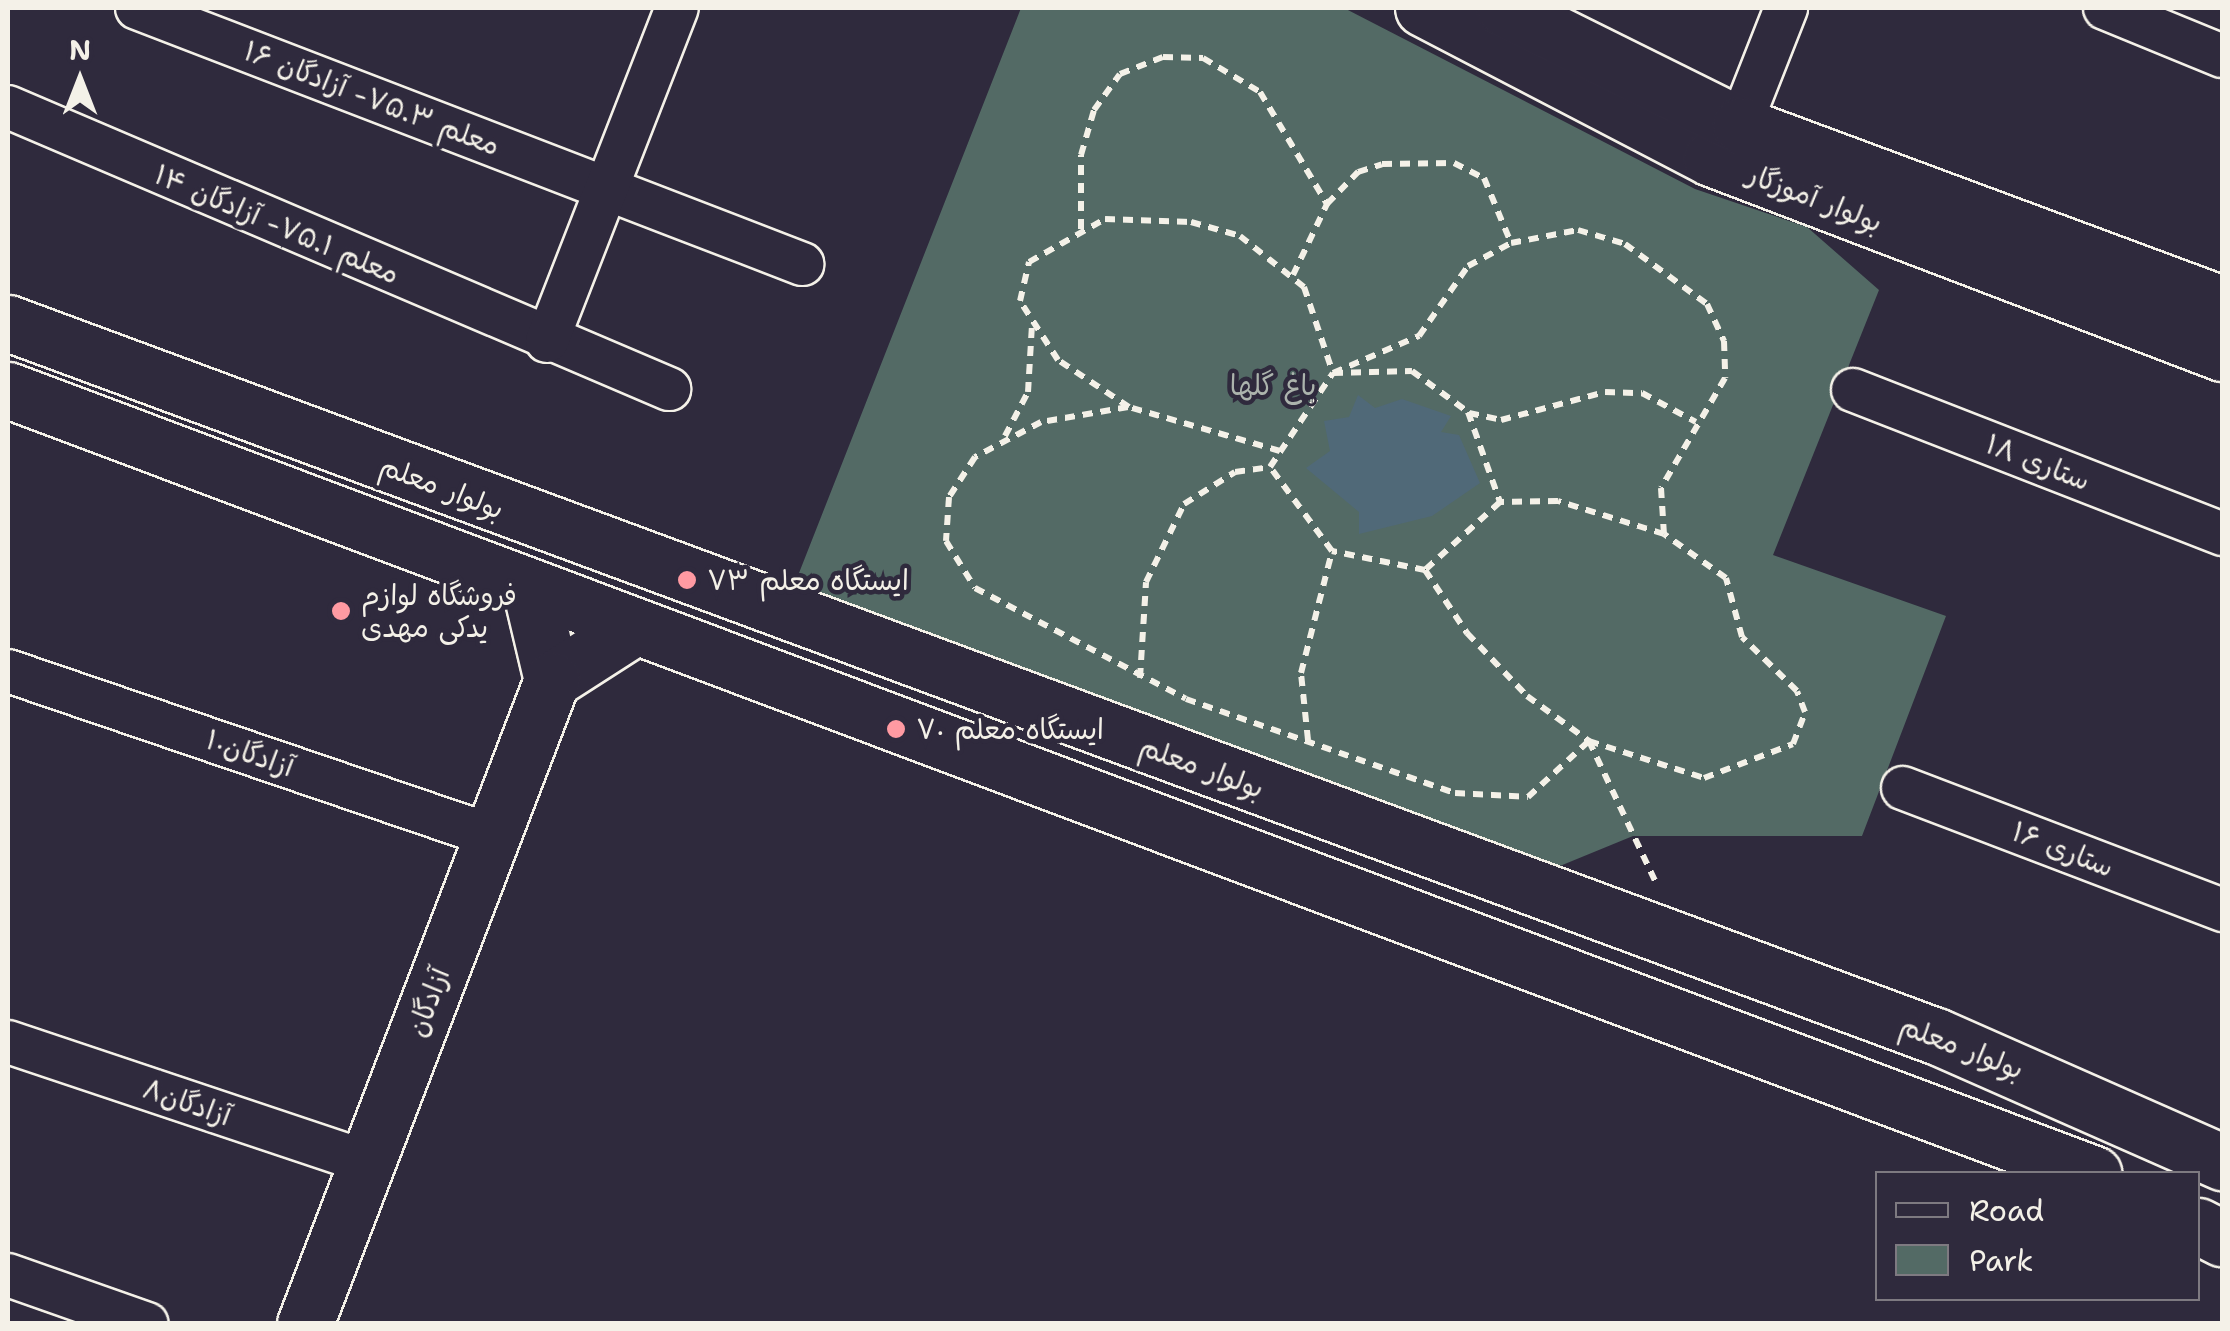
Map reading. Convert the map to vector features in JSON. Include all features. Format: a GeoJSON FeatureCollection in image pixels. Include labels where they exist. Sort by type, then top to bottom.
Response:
{"type":"FeatureCollection","features":[{"type":"Feature","properties":{"kind":"main road","name":"بولوار آموزگار"},"geometry":{"type":"LineString","coordinates":[[1423,8],[1710,158],[2222,353]]}},
{"type":"Feature","properties":{"kind":"main road","name":"بولوار آموزگار"},"geometry":{"type":"LineString","coordinates":[[1504,8],[1740,125],[2222,304]]}},
{"type":"Feature","properties":{"kind":"main road","name":"بولوار معلم"},"geometry":{"type":"LineString","coordinates":[[8,323],[1685,943],[2120,1110],[2222,1162]]}},
{"type":"Feature","properties":{"kind":"main road"},"geometry":{"type":"LineString","coordinates":[[8,390],[630,630],[2086,1171]]}},
{"type":"Feature","properties":{"kind":"main road"},"geometry":{"type":"LineString","coordinates":[[531,592],[552,680],[630,630]]}},
{"type":"Feature","properties":{"kind":"main road","name":"آزادگان"},"geometry":{"type":"LineString","coordinates":[[305,1324],[552,680]]}},
{"type":"Feature","properties":{"kind":"street","name":"معلم ۷۵.۳- آزادگان ۱۶"},"geometry":{"type":"LineString","coordinates":[[137,8],[802,264]]}},
{"type":"Feature","properties":{"kind":"street"},"geometry":{"type":"LineString","coordinates":[[548,341],[677,8]]}},
{"type":"Feature","properties":{"kind":"street"},"geometry":{"type":"LineString","coordinates":[[1740,125],[1786,8]]}},
{"type":"Feature","properties":{"kind":"street"},"geometry":{"type":"LineString","coordinates":[[2106,8],[2222,56]]}},
{"type":"Feature","properties":{"kind":"street","name":"معلم ۷۵.۱- آزادگان ۱۴"},"geometry":{"type":"LineString","coordinates":[[8,107],[548,341],[670,389]]}},
{"type":"Feature","properties":{"kind":"street","name":"ستاری ۱۸"},"geometry":{"type":"LineString","coordinates":[[1854,390],[2222,534]]}},
{"type":"Feature","properties":{"kind":"street","name":"آزادگان۱۰"},"geometry":{"type":"LineString","coordinates":[[8,671],[492,836]]}},
{"type":"Feature","properties":{"kind":"street","name":"ستاری ۱۶"},"geometry":{"type":"LineString","coordinates":[[1903,788],[2222,910]]}},
{"type":"Feature","properties":{"kind":"street","name":"آزادگان۸"},"geometry":{"type":"LineString","coordinates":[[8,1042],[367,1162]]}},
{"type":"Feature","properties":{"kind":"street"},"geometry":{"type":"LineString","coordinates":[[8,1274],[148,1324]]}},
{"type":"Feature","properties":{"kind":"path"},"geometry":{"type":"LineString","coordinates":[[1080,229],[1081,155],[1094,110],[1120,74],[1162,57],[1203,58],[1260,92],[1328,204]]}},
{"type":"Feature","properties":{"kind":"path"},"geometry":{"type":"LineString","coordinates":[[1293,275],[1328,204],[1370,168],[1454,163],[1484,178],[1510,243]]}},
{"type":"Feature","properties":{"kind":"path"},"geometry":{"type":"LineString","coordinates":[[1280,451],[1130,407],[1058,360],[1020,301],[1029,262],[1080,229],[1105,219],[1190,222],[1240,236],[1293,275],[1333,374]]}},
{"type":"Feature","properties":{"kind":"path"},"geometry":{"type":"LineString","coordinates":[[1140,678],[1146,582],[1184,504],[1235,472],[1270,467],[1333,374],[1420,336],[1468,266],[1510,243],[1578,230],[1625,244],[1707,304],[1724,341],[1725,378],[1661,488],[1664,534]]}},
{"type":"Feature","properties":{"kind":"path"},"geometry":{"type":"LineString","coordinates":[[1004,439],[1028,392],[1032,323]]}},
{"type":"Feature","properties":{"kind":"path"},"geometry":{"type":"LineString","coordinates":[[1333,374],[1412,371],[1468,412],[1501,420],[1605,392],[1642,393],[1696,422]]}},
{"type":"Feature","properties":{"kind":"path"},"geometry":{"type":"LineString","coordinates":[[1130,407],[1083,409],[1004,439],[975,457],[949,497],[946,541],[975,588],[1140,678],[1454,793],[1528,797],[1589,741]]}},
{"type":"Feature","properties":{"kind":"path"},"geometry":{"type":"LineString","coordinates":[[1468,412],[1500,502]]}},
{"type":"Feature","properties":{"kind":"path"},"geometry":{"type":"LineString","coordinates":[[1270,467],[1332,551],[1424,570],[1467,633],[1527,696],[1589,741],[1704,778],[1794,744],[1805,712],[1797,691],[1742,637],[1726,578],[1664,534],[1558,501],[1500,502],[1424,570]]}},
{"type":"Feature","properties":{"kind":"path"},"geometry":{"type":"LineString","coordinates":[[1308,741],[1301,673],[1332,551]]}},
{"type":"Feature","properties":{"kind":"path"},"geometry":{"type":"LineString","coordinates":[[1589,741],[1685,943]]}},
{"type":"Feature","properties":{"kind":"green space","name":"باغ گلها"},"geometry":{"type":"Polygon","coordinates":[[[1021,8],[1344,8],[1695,189],[1807,227],[1879,290],[1773,555],[1946,616],[1862,836],[1633,836],[1555,868],[788,601],[1021,8]]]}},
{"type":"Feature","properties":{"kind":"water"},"geometry":{"type":"Polygon","coordinates":[[[1358,395],[1375,408],[1402,399],[1451,416],[1441,432],[1459,435],[1480,483],[1432,516],[1359,534],[1359,512],[1306,468],[1330,451],[1324,421],[1349,417],[1358,395]]]}},
{"type":"Feature","properties":{"kind":"place","name":"ایستگاه معلم ۷۳"},"geometry":{"type":"Point","coordinates":[687,580]}},
{"type":"Feature","properties":{"kind":"place","name":"فروشگاه لوازم یدکی مهدی"},"geometry":{"type":"Point","coordinates":[341,611]}},
{"type":"Feature","properties":{"kind":"place","name":"ایستگاه معلم ۷۰"},"geometry":{"type":"Point","coordinates":[896,729]}}]}
